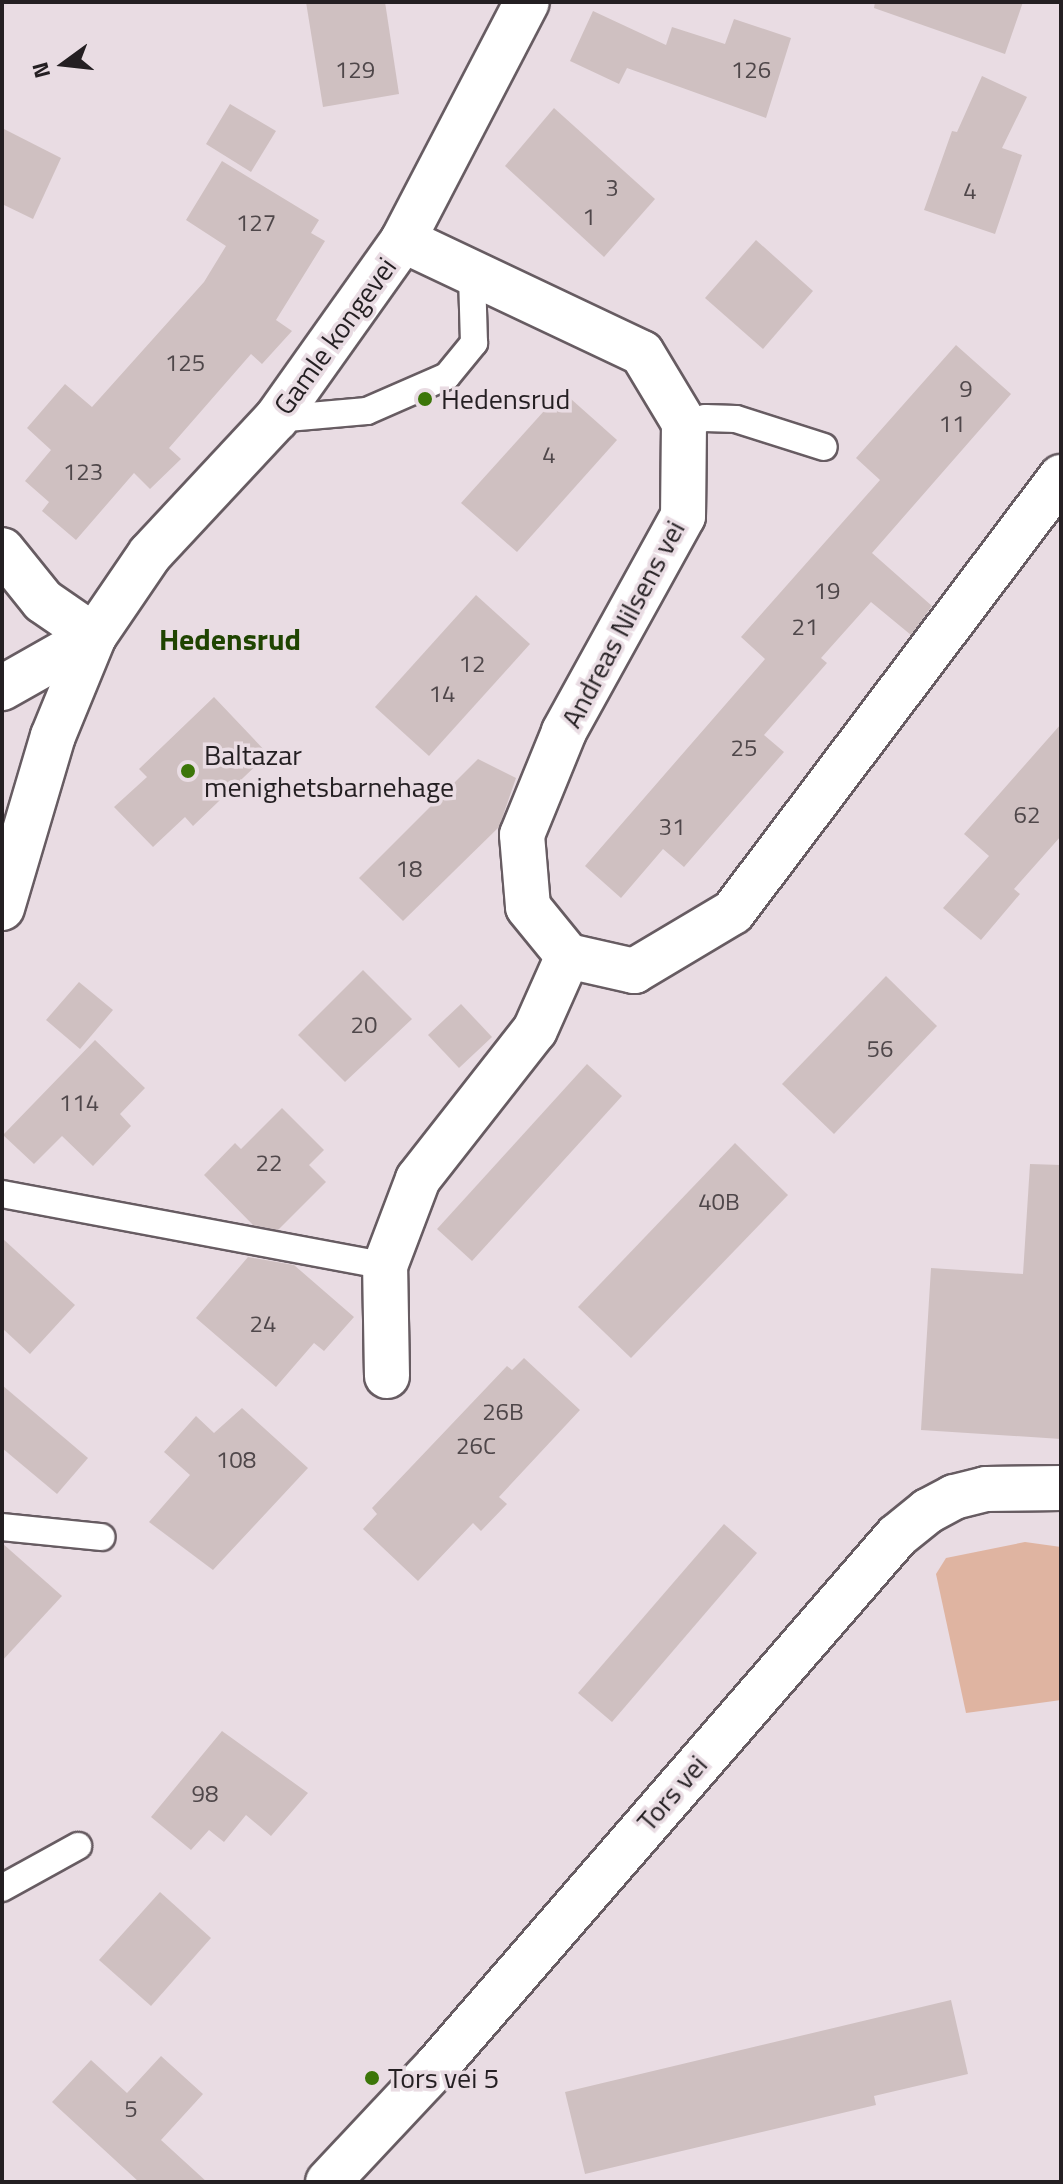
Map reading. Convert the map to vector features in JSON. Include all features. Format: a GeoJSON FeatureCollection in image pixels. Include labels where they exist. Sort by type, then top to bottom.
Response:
{"type":"FeatureCollection","features":[{"type":"Feature","properties":{"kind":"street","name":"Gamle kongevei"},"geometry":{"type":"LineString","coordinates":[[2,908],[53,736],[94,636],[150,554],[276,419],[403,240],[527,2]]}},
{"type":"Feature","properties":{"kind":"street"},"geometry":{"type":"LineString","coordinates":[[403,240],[642,353],[684,423]]}},
{"type":"Feature","properties":{"kind":"street","name":"Andreas Nilsens vei"},"geometry":{"type":"LineString","coordinates":[[568,956],[528,907],[522,835],[564,732],[683,516],[684,423]]}},
{"type":"Feature","properties":{"kind":"street"},"geometry":{"type":"LineString","coordinates":[[387,1376],[385,1266],[418,1179],[535,1030],[568,956],[634,971],[733,912],[1061,477]]}},
{"type":"Feature","properties":{"kind":"street"},"geometry":{"type":"LineString","coordinates":[[2,550],[43,601],[94,636]]}},
{"type":"Feature","properties":{"kind":"street","name":"Gamle kongevei"},"geometry":{"type":"LineString","coordinates":[[2,688],[94,636]]}},
{"type":"Feature","properties":{"kind":"street","name":"Tors vei"},"geometry":{"type":"LineString","coordinates":[[328,2182],[436,2067],[897,1536],[954,1497],[996,1488],[1061,1488]]}},
{"type":"Feature","properties":{"kind":"lane"},"geometry":{"type":"LineString","coordinates":[[276,419],[367,411],[447,376],[474,343],[477,310],[472,275]]}},
{"type":"Feature","properties":{"kind":"lane"},"geometry":{"type":"LineString","coordinates":[[684,423],[705,418],[736,419],[824,447]]}},
{"type":"Feature","properties":{"kind":"lane"},"geometry":{"type":"LineString","coordinates":[[2,1194],[385,1266]]}},
{"type":"Feature","properties":{"kind":"lane"},"geometry":{"type":"LineString","coordinates":[[2,1527],[101,1537]]}},
{"type":"Feature","properties":{"kind":"lane"},"geometry":{"type":"LineString","coordinates":[[2,1888],[78,1846]]}},
{"type":"Feature","properties":{"kind":"shaded area"},"geometry":{"type":"Polygon","coordinates":[[[1025,1542],[1061,1547],[1061,1700],[966,1713],[936,1574],[946,1558],[1025,1542]]]}},
{"type":"Feature","properties":{"kind":"building"},"geometry":{"type":"Polygon","coordinates":[[[306,2],[385,2],[399,94],[323,107],[306,2]]]}},
{"type":"Feature","properties":{"kind":"building"},"geometry":{"type":"Polygon","coordinates":[[[875,2],[1023,2],[1005,54],[874,8],[875,2]]]}},
{"type":"Feature","properties":{"kind":"building"},"geometry":{"type":"Polygon","coordinates":[[[593,11],[666,45],[672,27],[725,44],[734,19],[791,38],[766,118],[627,68],[619,84],[570,61],[593,11]]]}},
{"type":"Feature","properties":{"kind":"building"},"geometry":{"type":"Polygon","coordinates":[[[982,76],[1027,97],[1002,148],[1022,155],[995,234],[924,210],[952,131],[957,132],[982,76]]]}},
{"type":"Feature","properties":{"kind":"building"},"geometry":{"type":"Polygon","coordinates":[[[230,104],[276,131],[251,172],[206,144],[230,104]]]}},
{"type":"Feature","properties":{"kind":"building"},"geometry":{"type":"Polygon","coordinates":[[[554,108],[655,199],[604,257],[505,166],[554,108]]]}},
{"type":"Feature","properties":{"kind":"building"},"geometry":{"type":"Polygon","coordinates":[[[2,128],[61,158],[33,219],[2,204],[2,128]]]}},
{"type":"Feature","properties":{"kind":"building"},"geometry":{"type":"Polygon","coordinates":[[[222,161],[319,220],[311,233],[325,241],[276,320],[292,331],[262,364],[251,354],[169,448],[181,459],[150,489],[134,473],[76,540],[42,511],[49,502],[25,481],[51,450],[27,428],[65,384],[92,407],[204,282],[226,246],[186,220],[222,161]]]}},
{"type":"Feature","properties":{"kind":"building"},"geometry":{"type":"Polygon","coordinates":[[[756,240],[813,291],[763,349],[705,298],[756,240]]]}},
{"type":"Feature","properties":{"kind":"building"},"geometry":{"type":"Polygon","coordinates":[[[956,345],[1011,394],[872,553],[932,606],[911,635],[871,602],[821,658],[827,663],[764,735],[784,752],[684,867],[663,849],[621,898],[585,866],[765,659],[741,637],[880,480],[856,458],[956,345]]]}},
{"type":"Feature","properties":{"kind":"building"},"geometry":{"type":"Polygon","coordinates":[[[562,391],[617,440],[517,552],[461,503],[562,391]]]}},
{"type":"Feature","properties":{"kind":"building"},"geometry":{"type":"Polygon","coordinates":[[[476,595],[530,644],[429,756],[375,707],[476,595]]]}},
{"type":"Feature","properties":{"kind":"building"},"geometry":{"type":"Polygon","coordinates":[[[214,697],[268,754],[193,826],[185,817],[153,847],[114,807],[147,777],[139,769],[214,697]]]}},
{"type":"Feature","properties":{"kind":"building"},"geometry":{"type":"Polygon","coordinates":[[[1061,724],[1061,836],[1014,889],[1020,894],[981,940],[943,908],[989,856],[964,834],[1061,724]]]}},
{"type":"Feature","properties":{"kind":"building"},"geometry":{"type":"Polygon","coordinates":[[[478,759],[516,778],[499,827],[403,921],[359,878],[478,759]]]}},
{"type":"Feature","properties":{"kind":"building"},"geometry":{"type":"Polygon","coordinates":[[[363,970],[412,1019],[345,1082],[298,1035],[363,970]]]}},
{"type":"Feature","properties":{"kind":"building"},"geometry":{"type":"Polygon","coordinates":[[[886,976],[937,1026],[834,1134],[782,1084],[886,976]]]}},
{"type":"Feature","properties":{"kind":"building"},"geometry":{"type":"Polygon","coordinates":[[[79,982],[113,1010],[80,1049],[46,1020],[79,982]]]}},
{"type":"Feature","properties":{"kind":"building"},"geometry":{"type":"Polygon","coordinates":[[[461,1004],[492,1037],[459,1068],[428,1035],[461,1004]]]}},
{"type":"Feature","properties":{"kind":"building"},"geometry":{"type":"Polygon","coordinates":[[[95,1040],[145,1088],[120,1114],[131,1126],[93,1166],[62,1136],[34,1164],[3,1135],[95,1040]]]}},
{"type":"Feature","properties":{"kind":"building"},"geometry":{"type":"Polygon","coordinates":[[[587,1064],[622,1096],[472,1261],[437,1229],[587,1064]]]}},
{"type":"Feature","properties":{"kind":"building"},"geometry":{"type":"Polygon","coordinates":[[[282,1108],[324,1150],[309,1165],[326,1182],[278,1230],[253,1225],[204,1175],[235,1143],[241,1149],[282,1108]]]}},
{"type":"Feature","properties":{"kind":"building"},"geometry":{"type":"Polygon","coordinates":[[[735,1143],[788,1195],[631,1358],[578,1307],[735,1143]]]}},
{"type":"Feature","properties":{"kind":"building"},"geometry":{"type":"Polygon","coordinates":[[[1030,1164],[1061,1165],[1061,1439],[921,1430],[931,1268],[1023,1274],[1030,1164]]]}},
{"type":"Feature","properties":{"kind":"building"},"geometry":{"type":"Polygon","coordinates":[[[2,1238],[75,1305],[30,1354],[2,1328],[2,1238]]]}},
{"type":"Feature","properties":{"kind":"building"},"geometry":{"type":"Polygon","coordinates":[[[248,1257],[294,1265],[354,1317],[324,1351],[314,1343],[276,1387],[196,1318],[248,1257]]]}},
{"type":"Feature","properties":{"kind":"building"},"geometry":{"type":"Polygon","coordinates":[[[524,1358],[580,1410],[499,1497],[507,1504],[481,1531],[473,1523],[418,1581],[363,1529],[377,1514],[372,1508],[507,1366],[512,1370],[524,1358]]]}},
{"type":"Feature","properties":{"kind":"building"},"geometry":{"type":"Polygon","coordinates":[[[2,1385],[88,1458],[57,1494],[2,1448],[2,1385]]]}},
{"type":"Feature","properties":{"kind":"building"},"geometry":{"type":"Polygon","coordinates":[[[242,1408],[308,1468],[213,1570],[149,1522],[190,1475],[164,1452],[196,1416],[214,1433],[242,1408]]]}},
{"type":"Feature","properties":{"kind":"building"},"geometry":{"type":"Polygon","coordinates":[[[724,1524],[757,1553],[612,1722],[578,1693],[724,1524]]]}},
{"type":"Feature","properties":{"kind":"building"},"geometry":{"type":"Polygon","coordinates":[[[2,1543],[62,1596],[2,1661],[2,1543]]]}},
{"type":"Feature","properties":{"kind":"building"},"geometry":{"type":"Polygon","coordinates":[[[222,1731],[308,1793],[271,1836],[246,1815],[224,1842],[209,1830],[191,1850],[151,1817],[222,1731]]]}},
{"type":"Feature","properties":{"kind":"building"},"geometry":{"type":"Polygon","coordinates":[[[160,1892],[211,1938],[151,2006],[99,1960],[160,1892]]]}},
{"type":"Feature","properties":{"kind":"building"},"geometry":{"type":"Polygon","coordinates":[[[951,2000],[968,2074],[874,2096],[876,2105],[585,2174],[565,2092],[951,2000]]]}},
{"type":"Feature","properties":{"kind":"building"},"geometry":{"type":"Polygon","coordinates":[[[161,2056],[203,2094],[161,2140],[207,2182],[139,2182],[52,2102],[91,2060],[127,2093],[161,2056]]]}},
{"type":"Feature","properties":{"kind":"place","name":"Hedensrud"},"geometry":{"type":"Point","coordinates":[425,399]}},
{"type":"Feature","properties":{"kind":"place","name":"Baltazar menighetsbarnehage"},"geometry":{"type":"Point","coordinates":[188,771]}},
{"type":"Feature","properties":{"kind":"place","name":"Tors vei 5"},"geometry":{"type":"Point","coordinates":[372,2078]}},
{"type":"Feature","properties":{"kind":"district","name":"Hedensrud"},"geometry":{"type":"Point","coordinates":[230,639]}}]}
